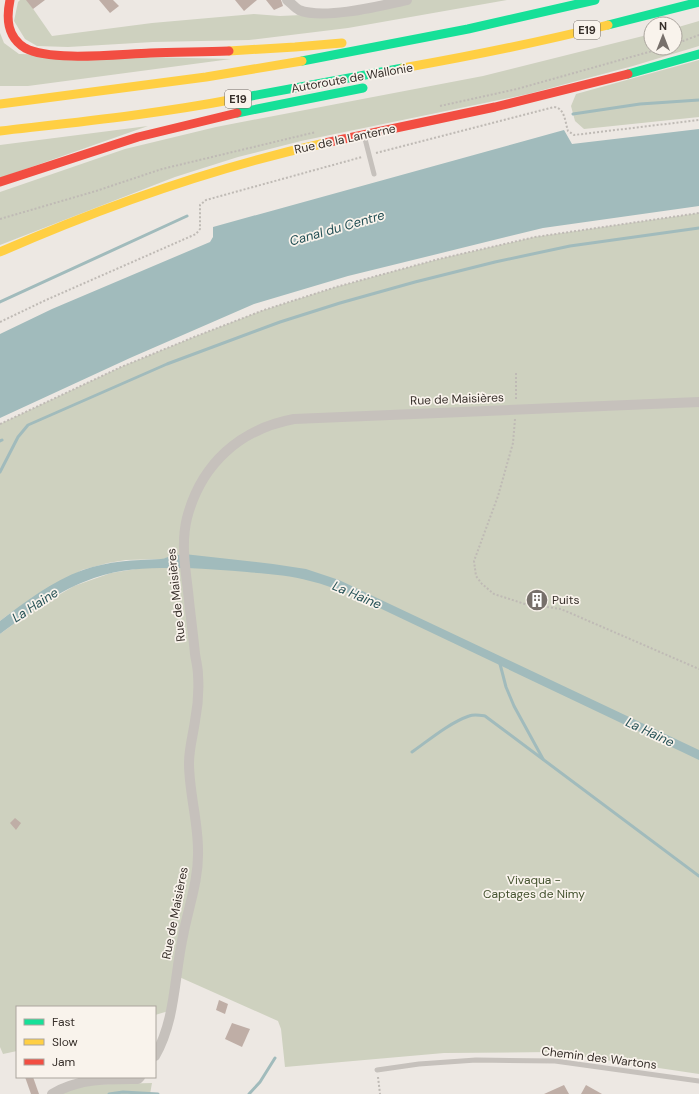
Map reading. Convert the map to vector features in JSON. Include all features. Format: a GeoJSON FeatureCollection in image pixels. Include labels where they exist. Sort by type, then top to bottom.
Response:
{"type":"FeatureCollection","features":[{"type":"Feature","properties":{"kind":"main road"},"geometry":{"type":"LineString","coordinates":[[10,0],[6,16],[8,28],[20,45],[29,50],[60,55],[242,51],[352,42],[468,29]]}},
{"type":"Feature","properties":{"kind":"main road","name":"E19"},"geometry":{"type":"LineString","coordinates":[[0,104],[206,77],[302,61],[468,29],[595,0]]}},
{"type":"Feature","properties":{"kind":"main road","name":"Autoroute de Wallonie"},"geometry":{"type":"LineString","coordinates":[[0,131],[210,104],[475,55],[564,36],[699,2]]}},
{"type":"Feature","properties":{"kind":"main road","name":"Rue de la Lanterne"},"geometry":{"type":"LineString","coordinates":[[0,252],[42,233],[115,205],[213,172],[302,148],[544,96],[699,54]]}},
{"type":"Feature","properties":{"kind":"main road"},"geometry":{"type":"LineString","coordinates":[[404,77],[475,55]]}},
{"type":"Feature","properties":{"kind":"main road"},"geometry":{"type":"LineString","coordinates":[[0,182],[138,138],[178,127],[220,117],[375,86]]}},
{"type":"Feature","properties":{"kind":"street"},"geometry":{"type":"LineString","coordinates":[[287,0],[299,9],[323,14],[373,7],[407,0]]}},
{"type":"Feature","properties":{"kind":"street","name":"Rue de Maisières"},"geometry":{"type":"LineString","coordinates":[[156,1054],[168,1026],[172,1010],[182,937],[198,871],[198,848],[189,762],[196,718],[198,674],[186,573],[184,538],[187,518],[194,497],[200,484],[217,460],[246,435],[263,427],[294,419],[699,402]]}},
{"type":"Feature","properties":{"kind":"street"},"geometry":{"type":"LineString","coordinates":[[52,1094],[75,1084],[96,1079],[139,1078]]}},
{"type":"Feature","properties":{"kind":"lane"},"geometry":{"type":"LineString","coordinates":[[363,134],[374,174]]}},
{"type":"Feature","properties":{"kind":"lane","name":"Chemin des Wartons"},"geometry":{"type":"LineString","coordinates":[[377,1070],[419,1064],[476,1060],[555,1061],[699,1081]]}},
{"type":"Feature","properties":{"kind":"path"},"geometry":{"type":"LineString","coordinates":[[683,41],[699,35]]}},
{"type":"Feature","properties":{"kind":"path"},"geometry":{"type":"LineString","coordinates":[[0,322],[46,300],[196,234],[200,229],[200,205],[206,200],[369,155],[554,107],[562,110],[568,131],[574,135],[699,120]]}},
{"type":"Feature","properties":{"kind":"path"},"geometry":{"type":"LineString","coordinates":[[0,424],[121,367],[187,340],[264,310],[336,287],[439,259],[535,237],[699,213]]}},
{"type":"Feature","properties":{"kind":"path"},"geometry":{"type":"LineString","coordinates":[[516,373],[516,409],[513,443],[498,496],[474,561],[476,576],[482,584],[494,594],[525,604],[561,609],[699,669]]}},
{"type":"Feature","properties":{"kind":"path"},"geometry":{"type":"LineString","coordinates":[[377,1070],[380,1094]]}},
{"type":"Feature","properties":{"kind":"green space"},"geometry":{"type":"Polygon","coordinates":[[[20,0],[27,0],[52,36],[152,23],[254,14],[280,16],[323,14],[407,0],[507,0],[348,28],[249,40],[153,42],[68,47],[37,46],[25,39],[14,21],[18,2],[20,0]]]}},
{"type":"Feature","properties":{"kind":"green space"},"geometry":{"type":"Polygon","coordinates":[[[699,21],[699,46],[683,51],[683,26],[699,21]]]}},
{"type":"Feature","properties":{"kind":"green space"},"geometry":{"type":"Polygon","coordinates":[[[0,33],[4,43],[19,54],[231,59],[28,86],[0,86],[0,33]]]}},
{"type":"Feature","properties":{"kind":"green space"},"geometry":{"type":"Polygon","coordinates":[[[643,36],[643,56],[666,56],[528,94],[301,141],[238,157],[175,177],[0,245],[0,192],[125,149],[216,127],[483,76],[643,36]]]}},
{"type":"Feature","properties":{"kind":"green space"},"geometry":{"type":"Polygon","coordinates":[[[699,60],[699,117],[584,129],[575,121],[571,106],[576,94],[699,60]]]}},
{"type":"Feature","properties":{"kind":"green space"},"geometry":{"type":"Polygon","coordinates":[[[148,126],[0,178],[0,145],[148,126]]]}},
{"type":"Feature","properties":{"kind":"green space","name":"Vivaqua - Captages de Nimy"},"geometry":{"type":"Polygon","coordinates":[[[699,213],[699,1074],[551,1052],[444,1053],[285,1067],[281,1029],[278,1021],[177,976],[172,1010],[156,1015],[156,1006],[16,1006],[16,1051],[3,1054],[0,1047],[0,634],[30,612],[74,586],[111,573],[156,567],[172,556],[163,559],[126,560],[82,570],[0,621],[0,424],[121,367],[264,310],[336,287],[439,259],[535,237],[699,213]]]}},
{"type":"Feature","properties":{"kind":"green space"},"geometry":{"type":"Polygon","coordinates":[[[152,1083],[150,1094],[52,1094],[75,1085],[152,1083]]]}},
{"type":"Feature","properties":{"kind":"water","name":"Canal du Centre"},"geometry":{"type":"Polygon","coordinates":[[[699,129],[699,206],[543,228],[348,276],[254,304],[130,358],[0,418],[0,334],[52,309],[210,242],[213,237],[213,227],[564,130],[572,144],[699,129]]]}},
{"type":"Feature","properties":{"kind":"water","name":"La Haine"},"geometry":{"type":"Polygon","coordinates":[[[184,554],[306,569],[339,580],[699,750],[699,760],[348,593],[295,577],[240,571],[187,568],[140,569],[106,574],[81,583],[57,595],[0,634],[0,621],[39,592],[60,580],[83,570],[112,563],[162,559],[184,554]]]}},
{"type":"Feature","properties":{"kind":"building"},"geometry":{"type":"Polygon","coordinates":[[[26,0],[45,0],[33,9],[26,0]]]}},
{"type":"Feature","properties":{"kind":"building"},"geometry":{"type":"Polygon","coordinates":[[[99,0],[113,0],[119,6],[110,13],[99,0]]]}},
{"type":"Feature","properties":{"kind":"building"},"geometry":{"type":"Polygon","coordinates":[[[235,0],[257,0],[244,11],[235,0]]]}},
{"type":"Feature","properties":{"kind":"building"},"geometry":{"type":"Polygon","coordinates":[[[266,0],[281,0],[283,6],[274,10],[266,0]]]}},
{"type":"Feature","properties":{"kind":"building","name":"Puits"},"geometry":{"type":"Polygon","coordinates":[[[533,592],[545,597],[541,606],[530,601],[533,592]]]}},
{"type":"Feature","properties":{"kind":"building"},"geometry":{"type":"Polygon","coordinates":[[[15,818],[21,823],[16,830],[10,823],[15,818]]]}},
{"type":"Feature","properties":{"kind":"building"},"geometry":{"type":"Polygon","coordinates":[[[219,1000],[228,1004],[225,1014],[216,1010],[219,1000]]]}},
{"type":"Feature","properties":{"kind":"building"},"geometry":{"type":"Polygon","coordinates":[[[232,1023],[250,1029],[242,1047],[225,1039],[232,1023]]]}},
{"type":"Feature","properties":{"kind":"building"},"geometry":{"type":"Polygon","coordinates":[[[25,1078],[33,1078],[39,1094],[31,1094],[25,1078]]]}},
{"type":"Feature","properties":{"kind":"building"},"geometry":{"type":"Polygon","coordinates":[[[564,1085],[569,1094],[544,1094],[564,1085]]]}},
{"type":"Feature","properties":{"kind":"building"},"geometry":{"type":"Polygon","coordinates":[[[586,1085],[602,1094],[581,1094],[586,1085]]]}},
{"type":"Feature","properties":{"kind":"waterway"},"geometry":{"type":"LineString","coordinates":[[573,114],[640,104],[699,100]]}},
{"type":"Feature","properties":{"kind":"waterway"},"geometry":{"type":"LineString","coordinates":[[0,302],[187,216]]}},
{"type":"Feature","properties":{"kind":"waterway"},"geometry":{"type":"LineString","coordinates":[[0,472],[18,437],[28,425],[167,364],[280,322],[415,282],[495,262],[570,246],[699,228]]}},
{"type":"Feature","properties":{"kind":"waterway"},"geometry":{"type":"LineString","coordinates":[[500,664],[506,687],[514,706],[543,759]]}},
{"type":"Feature","properties":{"kind":"waterway"},"geometry":{"type":"LineString","coordinates":[[412,752],[439,732],[462,719],[473,715],[485,716],[699,876]]}},
{"type":"Feature","properties":{"kind":"waterway"},"geometry":{"type":"LineString","coordinates":[[249,1094],[260,1082],[275,1058]]}},
{"type":"Feature","properties":{"kind":"waterway"},"geometry":{"type":"LineString","coordinates":[[109,1094],[123,1092],[158,1094]]}},
{"type":"Feature","properties":{"kind":"traffic: fast"},"geometry":{"type":"LineString","coordinates":[[302,61],[468,29],[595,0]]}},
{"type":"Feature","properties":{"kind":"traffic: fast"},"geometry":{"type":"LineString","coordinates":[[608,25],[699,2]]}},
{"type":"Feature","properties":{"kind":"traffic: fast"},"geometry":{"type":"LineString","coordinates":[[628,74],[699,54]]}},
{"type":"Feature","properties":{"kind":"traffic: fast"},"geometry":{"type":"LineString","coordinates":[[235,99],[403,68]]}},
{"type":"Feature","properties":{"kind":"traffic: fast"},"geometry":{"type":"LineString","coordinates":[[237,113],[363,88]]}},
{"type":"Feature","properties":{"kind":"traffic: slow"},"geometry":{"type":"LineString","coordinates":[[403,68],[454,59],[608,25]]}},
{"type":"Feature","properties":{"kind":"traffic: slow"},"geometry":{"type":"LineString","coordinates":[[229,51],[342,43]]}},
{"type":"Feature","properties":{"kind":"traffic: slow"},"geometry":{"type":"LineString","coordinates":[[0,104],[206,77],[302,61]]}},
{"type":"Feature","properties":{"kind":"traffic: slow"},"geometry":{"type":"LineString","coordinates":[[0,131],[147,113],[235,99]]}},
{"type":"Feature","properties":{"kind":"traffic: slow"},"geometry":{"type":"LineString","coordinates":[[0,252],[79,219],[200,176],[325,143]]}},
{"type":"Feature","properties":{"kind":"traffic: jam"},"geometry":{"type":"LineString","coordinates":[[10,0],[8,21],[14,39],[25,48],[37,52],[51,55],[104,56],[229,51]]}},
{"type":"Feature","properties":{"kind":"traffic: jam"},"geometry":{"type":"LineString","coordinates":[[325,143],[495,107],[628,74]]}},
{"type":"Feature","properties":{"kind":"traffic: jam"},"geometry":{"type":"LineString","coordinates":[[0,182],[138,137],[237,113]]}},
{"type":"Feature","properties":{"kind":"place","name":"Puits"},"geometry":{"type":"Point","coordinates":[537,600]}}]}
